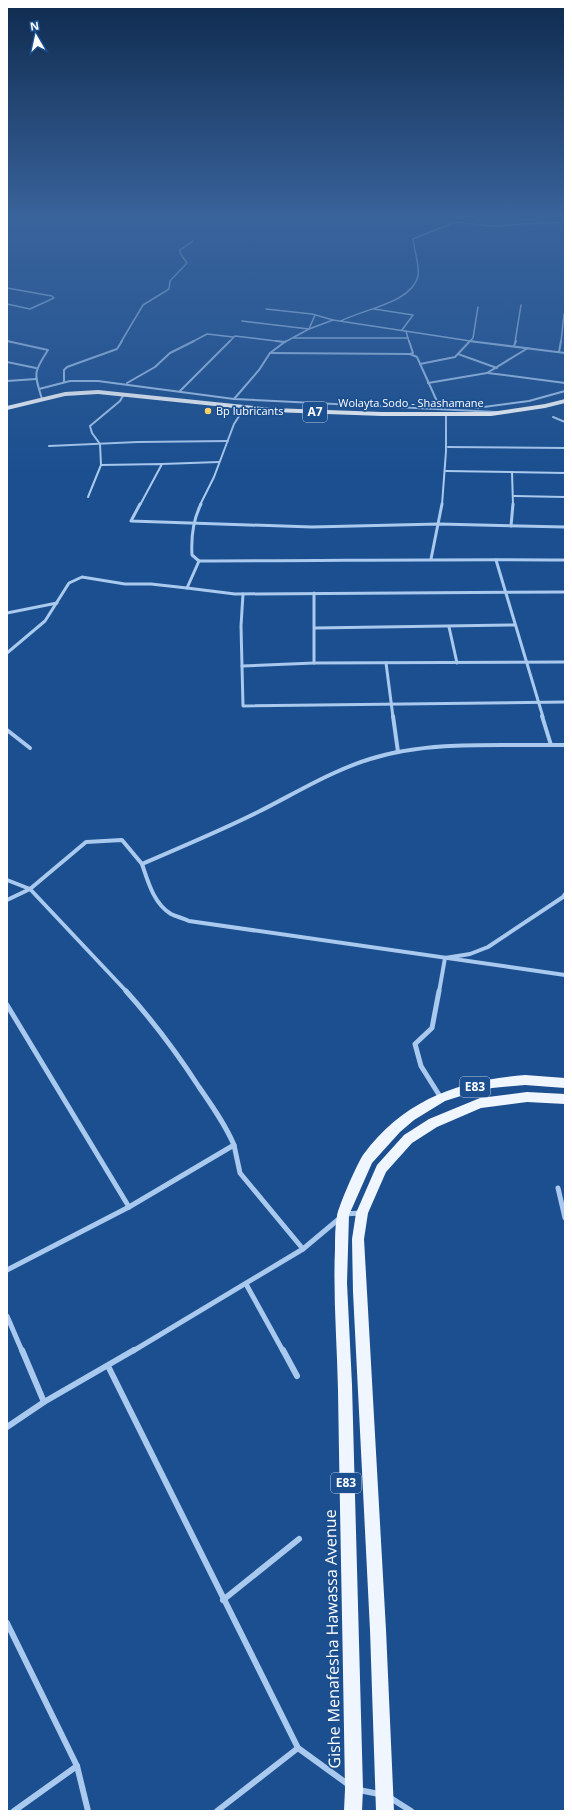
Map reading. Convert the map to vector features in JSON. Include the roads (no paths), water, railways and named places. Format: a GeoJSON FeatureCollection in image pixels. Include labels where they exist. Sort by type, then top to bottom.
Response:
{"type":"FeatureCollection","features":[{"type":"Feature","properties":{"kind":"highway","name":"Wolayta Sodo - Shashamane"},"geometry":{"type":"LineString","coordinates":[[45,398],[65,394],[98,392],[307,412],[446,414],[498,413],[565,401]]}},
{"type":"Feature","properties":{"kind":"highway","name":"A7"},"geometry":{"type":"LineString","coordinates":[[7,408],[45,398]]}},
{"type":"Feature","properties":{"kind":"main road","name":"E83"},"geometry":{"type":"LineString","coordinates":[[441,1098],[469,1088],[492,1083],[525,1080],[565,1083]]}},
{"type":"Feature","properties":{"kind":"main road","name":"E83"},"geometry":{"type":"LineString","coordinates":[[385,1811],[386,1795],[360,1292],[358,1239],[362,1213],[381,1170],[408,1139],[433,1123],[480,1103],[502,1099],[527,1097],[565,1099]]}},
{"type":"Feature","properties":{"kind":"main road","name":"Gishe Menafesha Hawassa Avenue"},"geometry":{"type":"LineString","coordinates":[[353,1811],[354,1789],[344,1384],[340,1283],[343,1215],[368,1160],[396,1128],[410,1116],[441,1098]]}},
{"type":"Feature","properties":{"kind":"street"},"geometry":{"type":"LineString","coordinates":[[7,304],[30,309],[48,301]]}},
{"type":"Feature","properties":{"kind":"street"},"geometry":{"type":"LineString","coordinates":[[64,382],[64,370],[67,367],[117,349],[143,305],[150,301]]}},
{"type":"Feature","properties":{"kind":"street"},"geometry":{"type":"LineString","coordinates":[[341,321],[394,301]]}},
{"type":"Feature","properties":{"kind":"street"},"geometry":{"type":"LineString","coordinates":[[514,346],[517,337],[521,305]]}},
{"type":"Feature","properties":{"kind":"street"},"geometry":{"type":"LineString","coordinates":[[420,364],[455,358],[473,338],[478,307]]}},
{"type":"Feature","properties":{"kind":"street"},"geometry":{"type":"LineString","coordinates":[[372,308],[413,315],[402,330]]}},
{"type":"Feature","properties":{"kind":"street"},"geometry":{"type":"LineString","coordinates":[[266,309],[315,315],[333,320],[470,341],[565,353]]}},
{"type":"Feature","properties":{"kind":"street"},"geometry":{"type":"LineString","coordinates":[[559,352],[564,314]]}},
{"type":"Feature","properties":{"kind":"street"},"geometry":{"type":"LineString","coordinates":[[309,329],[315,315]]}},
{"type":"Feature","properties":{"kind":"street"},"geometry":{"type":"LineString","coordinates":[[234,399],[260,369],[270,353],[285,342],[309,329],[333,320]]}},
{"type":"Feature","properties":{"kind":"street"},"geometry":{"type":"LineString","coordinates":[[242,321],[309,329]]}},
{"type":"Feature","properties":{"kind":"street"},"geometry":{"type":"LineString","coordinates":[[406,331],[413,353],[410,354]]}},
{"type":"Feature","properties":{"kind":"street"},"geometry":{"type":"LineString","coordinates":[[126,384],[155,367],[170,353],[207,334],[285,342]]}},
{"type":"Feature","properties":{"kind":"street"},"geometry":{"type":"LineString","coordinates":[[180,391],[233,337]]}},
{"type":"Feature","properties":{"kind":"street"},"geometry":{"type":"LineString","coordinates":[[294,338],[408,338]]}},
{"type":"Feature","properties":{"kind":"street"},"geometry":{"type":"LineString","coordinates":[[7,340],[48,350],[36,368],[36,378],[39,389],[45,398]]}},
{"type":"Feature","properties":{"kind":"street"},"geometry":{"type":"LineString","coordinates":[[488,373],[528,348]]}},
{"type":"Feature","properties":{"kind":"street"},"geometry":{"type":"LineString","coordinates":[[270,353],[410,354],[417,357],[440,408]]}},
{"type":"Feature","properties":{"kind":"street"},"geometry":{"type":"LineString","coordinates":[[458,354],[497,368]]}},
{"type":"Feature","properties":{"kind":"street"},"geometry":{"type":"LineString","coordinates":[[7,362],[36,368]]}},
{"type":"Feature","properties":{"kind":"street"},"geometry":{"type":"LineString","coordinates":[[428,383],[488,373],[565,383]]}},
{"type":"Feature","properties":{"kind":"street"},"geometry":{"type":"LineString","coordinates":[[7,381],[36,378]]}},
{"type":"Feature","properties":{"kind":"street"},"geometry":{"type":"LineString","coordinates":[[39,389],[64,382],[98,381],[234,399],[440,408],[498,413]]}},
{"type":"Feature","properties":{"kind":"street"},"geometry":{"type":"LineString","coordinates":[[466,410],[529,401],[565,391]]}},
{"type":"Feature","properties":{"kind":"street"},"geometry":{"type":"LineString","coordinates":[[88,498],[101,465],[100,440],[92,433],[90,426],[120,401],[124,394]]}},
{"type":"Feature","properties":{"kind":"street"},"geometry":{"type":"LineString","coordinates":[[245,407],[234,424],[201,502],[194,524],[191,539],[192,555],[199,561],[374,561],[431,559],[565,560]]}},
{"type":"Feature","properties":{"kind":"street"},"geometry":{"type":"LineString","coordinates":[[431,559],[439,524],[446,471],[448,447],[446,414]]}},
{"type":"Feature","properties":{"kind":"street"},"geometry":{"type":"LineString","coordinates":[[553,417],[565,422]]}},
{"type":"Feature","properties":{"kind":"street"},"geometry":{"type":"LineString","coordinates":[[49,446],[228,441]]}},
{"type":"Feature","properties":{"kind":"street"},"geometry":{"type":"LineString","coordinates":[[448,447],[565,448]]}},
{"type":"Feature","properties":{"kind":"street"},"geometry":{"type":"LineString","coordinates":[[101,465],[219,462]]}},
{"type":"Feature","properties":{"kind":"street"},"geometry":{"type":"LineString","coordinates":[[162,464],[131,521],[312,527],[439,524],[565,527]]}},
{"type":"Feature","properties":{"kind":"street"},"geometry":{"type":"LineString","coordinates":[[446,471],[565,473]]}},
{"type":"Feature","properties":{"kind":"street"},"geometry":{"type":"LineString","coordinates":[[511,526],[514,496],[512,472]]}},
{"type":"Feature","properties":{"kind":"street"},"geometry":{"type":"LineString","coordinates":[[514,496],[565,497]]}},
{"type":"Feature","properties":{"kind":"street"},"geometry":{"type":"LineString","coordinates":[[496,560],[504,593],[551,745]]}},
{"type":"Feature","properties":{"kind":"street"},"geometry":{"type":"LineString","coordinates":[[187,588],[199,561]]}},
{"type":"Feature","properties":{"kind":"street"},"geometry":{"type":"LineString","coordinates":[[7,652],[45,621],[69,583],[82,577],[125,584],[151,584],[243,594],[565,592]]}},
{"type":"Feature","properties":{"kind":"street"},"geometry":{"type":"LineString","coordinates":[[314,593],[314,664]]}},
{"type":"Feature","properties":{"kind":"street"},"geometry":{"type":"LineString","coordinates":[[243,594],[241,626],[243,706],[565,702]]}},
{"type":"Feature","properties":{"kind":"street"},"geometry":{"type":"LineString","coordinates":[[7,613],[57,603]]}},
{"type":"Feature","properties":{"kind":"street"},"geometry":{"type":"LineString","coordinates":[[315,628],[514,625]]}},
{"type":"Feature","properties":{"kind":"street"},"geometry":{"type":"LineString","coordinates":[[449,627],[457,663]]}},
{"type":"Feature","properties":{"kind":"street"},"geometry":{"type":"LineString","coordinates":[[242,666],[386,663],[565,662]]}},
{"type":"Feature","properties":{"kind":"street"},"geometry":{"type":"LineString","coordinates":[[386,663],[398,752]]}},
{"type":"Feature","properties":{"kind":"street"},"geometry":{"type":"LineString","coordinates":[[7,730],[30,748]]}},
{"type":"Feature","properties":{"kind":"street"},"geometry":{"type":"LineString","coordinates":[[142,864],[230,826],[333,774],[369,759],[398,752],[431,748],[565,745]]}},
{"type":"Feature","properties":{"kind":"street"},"geometry":{"type":"LineString","coordinates":[[7,900],[30,889],[86,842],[122,840],[142,864],[150,886],[162,907],[171,914],[189,921],[565,975]]}},
{"type":"Feature","properties":{"kind":"street"},"geometry":{"type":"LineString","coordinates":[[7,880],[30,889],[149,1016],[226,1127],[234,1145],[240,1173],[303,1250]]}},
{"type":"Feature","properties":{"kind":"street"},"geometry":{"type":"LineString","coordinates":[[445,958],[470,954],[488,947],[564,897]]}},
{"type":"Feature","properties":{"kind":"street"},"geometry":{"type":"LineString","coordinates":[[441,1098],[425,1075],[417,1059],[415,1044],[432,1028],[445,958]]}},
{"type":"Feature","properties":{"kind":"street"},"geometry":{"type":"LineString","coordinates":[[8,1007],[129,1207]]}},
{"type":"Feature","properties":{"kind":"street"},"geometry":{"type":"LineString","coordinates":[[7,1270],[129,1207],[234,1145]]}},
{"type":"Feature","properties":{"kind":"street"},"geometry":{"type":"LineString","coordinates":[[558,1188],[565,1218]]}},
{"type":"Feature","properties":{"kind":"street"},"geometry":{"type":"LineString","coordinates":[[7,1427],[44,1402],[108,1366],[303,1250],[343,1215],[362,1213]]}},
{"type":"Feature","properties":{"kind":"street"},"geometry":{"type":"LineString","coordinates":[[246,1284],[297,1376]]}},
{"type":"Feature","properties":{"kind":"street"},"geometry":{"type":"LineString","coordinates":[[7,1316],[44,1402]]}},
{"type":"Feature","properties":{"kind":"street"},"geometry":{"type":"LineString","coordinates":[[108,1366],[223,1600],[298,1748],[354,1789],[386,1795],[411,1811]]}},
{"type":"Feature","properties":{"kind":"street"},"geometry":{"type":"LineString","coordinates":[[223,1600],[299,1539]]}},
{"type":"Feature","properties":{"kind":"street"},"geometry":{"type":"LineString","coordinates":[[7,1623],[77,1766],[88,1811]]}},
{"type":"Feature","properties":{"kind":"street"},"geometry":{"type":"LineString","coordinates":[[217,1811],[298,1748]]}},
{"type":"Feature","properties":{"kind":"street"},"geometry":{"type":"LineString","coordinates":[[14,1811],[77,1766]]}},
{"type":"Feature","properties":{"kind":"place","name":"Bp lubricants"},"geometry":{"type":"Point","coordinates":[208,411]}}]}
